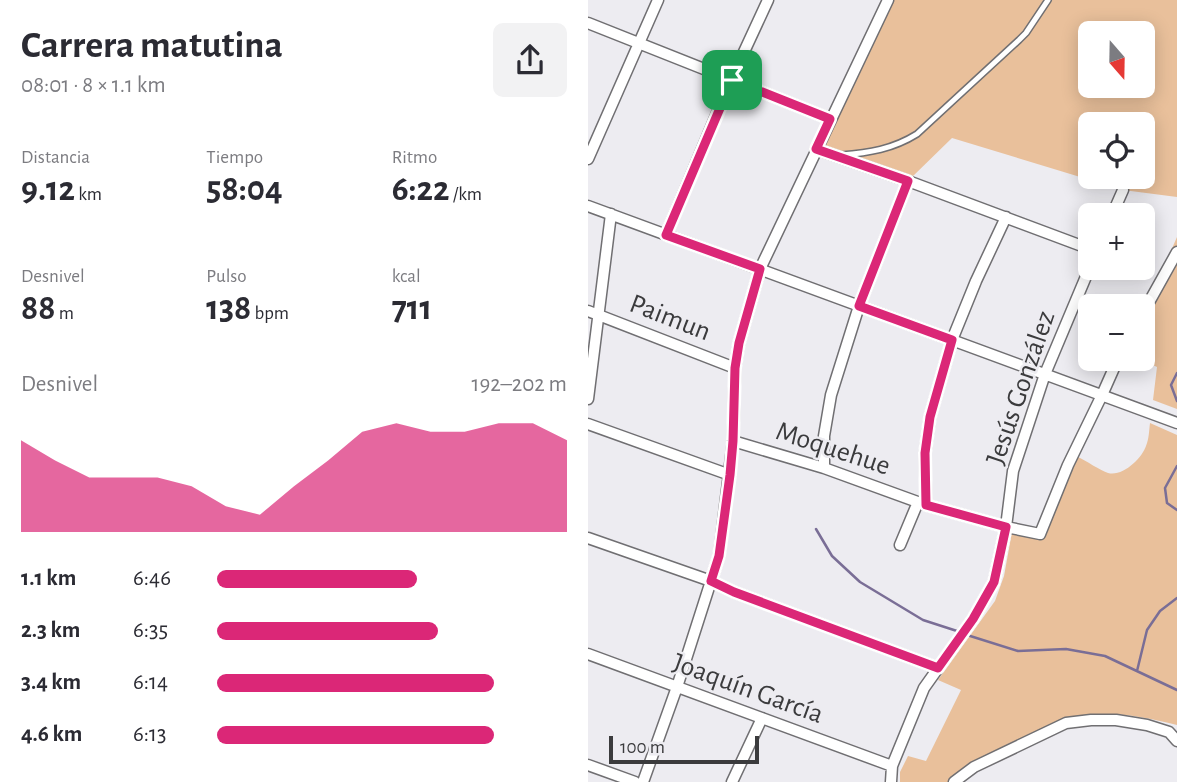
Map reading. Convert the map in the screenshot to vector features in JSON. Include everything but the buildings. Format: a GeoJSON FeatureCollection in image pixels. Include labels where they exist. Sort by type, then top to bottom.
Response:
{"type":"FeatureCollection","features":[{"type":"Feature","properties":{"kind":"street"},"geometry":{"type":"LineString","coordinates":[[588,159],[658,0]]}},
{"type":"Feature","properties":{"kind":"street"},"geometry":{"type":"LineString","coordinates":[[666,235],[768,0]]}},
{"type":"Feature","properties":{"kind":"street"},"geometry":{"type":"LineString","coordinates":[[643,782],[719,556],[733,441],[735,368],[739,343],[760,269],[888,0]]}},
{"type":"Feature","properties":{"kind":"street"},"geometry":{"type":"LineString","coordinates":[[588,23],[830,119]]}},
{"type":"Feature","properties":{"kind":"street"},"geometry":{"type":"LineString","coordinates":[[816,149],[1078,244]]}},
{"type":"Feature","properties":{"kind":"street"},"geometry":{"type":"LineString","coordinates":[[824,468],[824,436],[831,395],[859,306],[908,181]]}},
{"type":"Feature","properties":{"kind":"street"},"geometry":{"type":"LineString","coordinates":[[1117,203],[1123,190]]}},
{"type":"Feature","properties":{"kind":"street"},"geometry":{"type":"LineString","coordinates":[[588,206],[1177,423]]}},
{"type":"Feature","properties":{"kind":"street"},"geometry":{"type":"LineString","coordinates":[[588,399],[593,313],[611,214]]}},
{"type":"Feature","properties":{"kind":"street"},"geometry":{"type":"LineString","coordinates":[[900,545],[922,503],[930,417],[952,340],[1006,217]]}},
{"type":"Feature","properties":{"kind":"street"},"geometry":{"type":"LineString","coordinates":[[1154,294],[1177,252]]}},
{"type":"Feature","properties":{"kind":"street","name":"Jesús González"},"geometry":{"type":"LineString","coordinates":[[891,782],[892,766],[924,688],[973,619],[994,582],[1006,527],[1013,471],[1045,374],[1085,280]]}},
{"type":"Feature","properties":{"kind":"street","name":"Paimun"},"geometry":{"type":"LineString","coordinates":[[593,313],[735,368]]}},
{"type":"Feature","properties":{"kind":"street"},"geometry":{"type":"LineString","coordinates":[[1102,395],[1113,371]]}},
{"type":"Feature","properties":{"kind":"street","name":"Moquehue"},"geometry":{"type":"LineString","coordinates":[[733,441],[824,468],[922,503],[1040,534],[1068,465],[1102,395]]}},
{"type":"Feature","properties":{"kind":"street"},"geometry":{"type":"LineString","coordinates":[[588,424],[730,475]]}},
{"type":"Feature","properties":{"kind":"street"},"geometry":{"type":"LineString","coordinates":[[588,538],[711,581],[938,668]]}},
{"type":"Feature","properties":{"kind":"street","name":"Joaquín García"},"geometry":{"type":"LineString","coordinates":[[588,654],[892,766]]}},
{"type":"Feature","properties":{"kind":"street"},"geometry":{"type":"LineString","coordinates":[[732,782],[762,718]]}},
{"type":"Feature","properties":{"kind":"street"},"geometry":{"type":"LineString","coordinates":[[954,782],[974,767],[1066,723],[1116,720],[1136,723],[1169,732],[1177,741]]}},
{"type":"Feature","properties":{"kind":"street"},"geometry":{"type":"LineString","coordinates":[[588,765],[635,782]]}},
{"type":"Feature","properties":{"kind":"lane"},"geometry":{"type":"LineString","coordinates":[[834,155],[886,149],[916,134],[1026,33],[1048,0]]}},
{"type":"Feature","properties":{"kind":"shaded area"},"geometry":{"type":"Polygon","coordinates":[[[892,0],[1177,0],[1177,197],[1120,189],[1155,189],[1155,112],[1078,112],[1078,176],[952,138],[911,178],[820,148],[892,0]]]}},
{"type":"Feature","properties":{"kind":"shaded area"},"geometry":{"type":"Polygon","coordinates":[[[1177,237],[1177,409],[1153,400],[1157,367],[1155,294],[1152,294],[1177,237]]]}},
{"type":"Feature","properties":{"kind":"shaded area"},"geometry":{"type":"Polygon","coordinates":[[[1150,423],[1177,435],[1177,725],[1125,715],[1072,717],[968,765],[950,782],[900,782],[900,772],[908,756],[926,761],[961,690],[938,680],[995,601],[1004,576],[1012,532],[1038,539],[1044,537],[1078,457],[1108,473],[1120,472],[1131,466],[1144,451],[1150,423]]]}},
{"type":"Feature","properties":{"kind":"waterway"},"geometry":{"type":"LineString","coordinates":[[1177,373],[1171,385],[1177,401]]}},
{"type":"Feature","properties":{"kind":"waterway"},"geometry":{"type":"LineString","coordinates":[[1177,466],[1165,488],[1167,503],[1177,510]]}},
{"type":"Feature","properties":{"kind":"waterway"},"geometry":{"type":"LineString","coordinates":[[816,529],[832,556],[860,582],[923,620],[957,631]]}},
{"type":"Feature","properties":{"kind":"waterway"},"geometry":{"type":"LineString","coordinates":[[1137,671],[1147,630],[1160,611],[1177,598]]}},
{"type":"Feature","properties":{"kind":"waterway"},"geometry":{"type":"LineString","coordinates":[[967,635],[1018,651],[1066,649],[1105,656],[1177,690]]}},
{"type":"Feature","properties":{"kind":"route"},"geometry":{"type":"LineString","coordinates":[[732,80],[830,119],[816,149],[908,181],[859,306],[952,340],[930,417],[925,453],[926,505],[1006,527],[994,582],[973,619],[938,668],[711,581],[719,556],[730,475],[735,368],[739,343],[760,269],[666,235],[732,80]]}}]}
